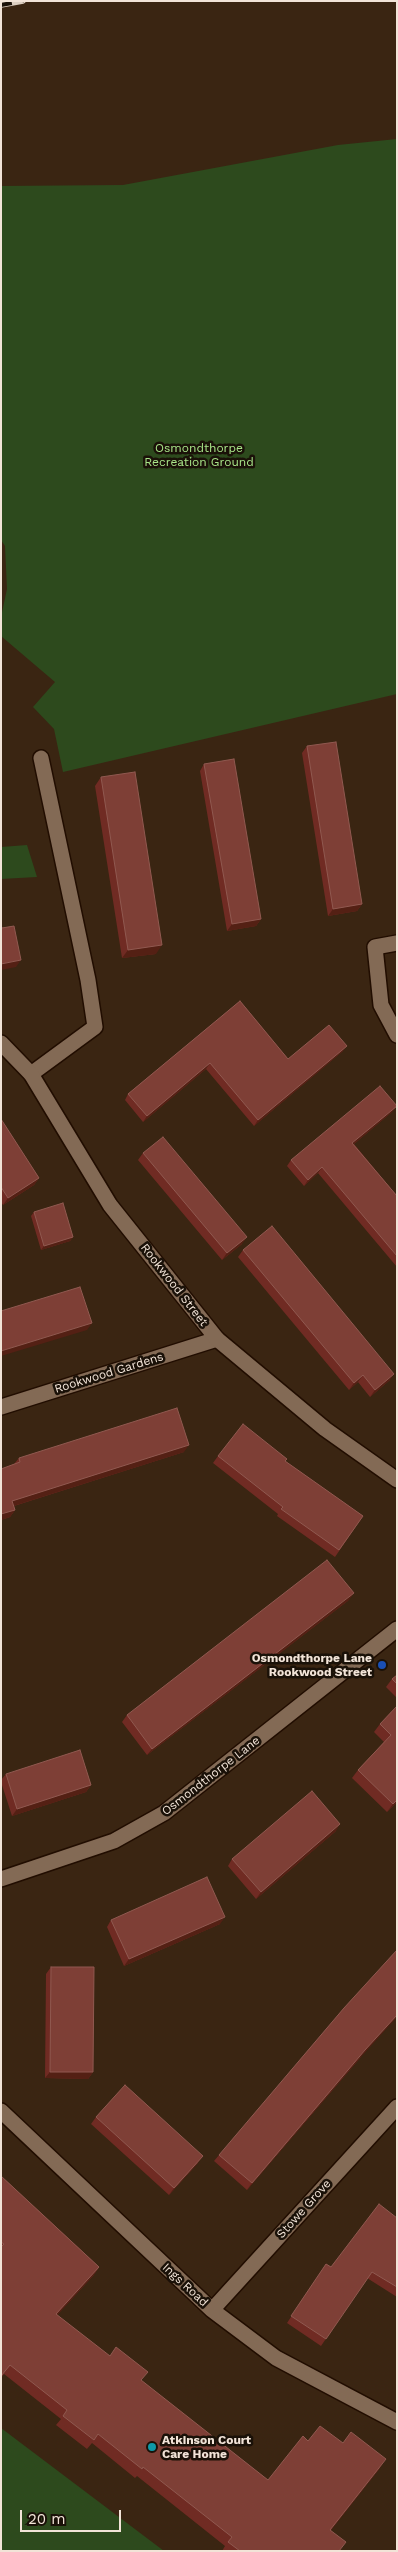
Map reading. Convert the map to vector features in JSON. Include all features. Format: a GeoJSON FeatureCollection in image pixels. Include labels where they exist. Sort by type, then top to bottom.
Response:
{"type":"FeatureCollection","features":[{"type":"Feature","properties":{"kind":"street"},"geometry":{"type":"LineString","coordinates":[[31,1074],[96,1027],[88,980],[41,758]]}},
{"type":"Feature","properties":{"kind":"street"},"geometry":{"type":"LineString","coordinates":[[397,943],[375,947],[381,1005],[397,1035]]}},
{"type":"Feature","properties":{"kind":"street","name":"Rookwood Street"},"geometry":{"type":"LineString","coordinates":[[1,1043],[31,1074],[110,1204],[217,1339],[325,1429],[397,1480]]}},
{"type":"Feature","properties":{"kind":"street","name":"Rookwood Gardens"},"geometry":{"type":"LineString","coordinates":[[1,1407],[217,1339]]}},
{"type":"Feature","properties":{"kind":"street","name":"Osmondthorpe Lane"},"geometry":{"type":"LineString","coordinates":[[1,1879],[114,1841],[164,1813],[397,1629]]}},
{"type":"Feature","properties":{"kind":"street","name":"Stowe Grove"},"geometry":{"type":"LineString","coordinates":[[212,2310],[397,2107]]}},
{"type":"Feature","properties":{"kind":"street","name":"Ings Road"},"geometry":{"type":"LineString","coordinates":[[1,2111],[212,2310],[276,2358],[397,2422]]}},
{"type":"Feature","properties":{"kind":"green space","name":"Osmondthorpe Recreation Ground"},"geometry":{"type":"Polygon","coordinates":[[[397,139],[397,694],[63,772],[54,729],[33,707],[55,682],[1,636],[1,617],[7,589],[5,546],[1,540],[1,186],[123,185],[338,145],[397,139]]]}},
{"type":"Feature","properties":{"kind":"green space"},"geometry":{"type":"Polygon","coordinates":[[[27,845],[37,877],[1,879],[1,847],[27,845]]]}},
{"type":"Feature","properties":{"kind":"green space"},"geometry":{"type":"Polygon","coordinates":[[[1,2428],[164,2551],[1,2551],[1,2428]]]}},
{"type":"Feature","properties":{"kind":"building"},"geometry":{"type":"Polygon","coordinates":[[[336,742],[362,904],[333,909],[307,746],[336,742]]]}},
{"type":"Feature","properties":{"kind":"building"},"geometry":{"type":"Polygon","coordinates":[[[234,759],[261,919],[232,924],[204,764],[234,759]]]}},
{"type":"Feature","properties":{"kind":"building"},"geometry":{"type":"Polygon","coordinates":[[[135,772],[162,945],[128,950],[101,777],[135,772]]]}},
{"type":"Feature","properties":{"kind":"building"},"geometry":{"type":"Polygon","coordinates":[[[1,925],[2,928],[14,926],[21,960],[1,964],[1,925]]]}},
{"type":"Feature","properties":{"kind":"building"},"geometry":{"type":"Polygon","coordinates":[[[240,1001],[288,1059],[329,1025],[347,1046],[258,1120],[210,1063],[147,1116],[128,1094],[240,1001]]]}},
{"type":"Feature","properties":{"kind":"building"},"geometry":{"type":"Polygon","coordinates":[[[380,1086],[397,1106],[352,1143],[397,1196],[397,1256],[322,1167],[308,1180],[291,1160],[380,1086]]]}},
{"type":"Feature","properties":{"kind":"building"},"geometry":{"type":"Polygon","coordinates":[[[1,1119],[39,1178],[8,1198],[1,1187],[1,1119]]]}},
{"type":"Feature","properties":{"kind":"building"},"geometry":{"type":"Polygon","coordinates":[[[163,1137],[247,1237],[227,1253],[143,1153],[163,1137]]]}},
{"type":"Feature","properties":{"kind":"building"},"geometry":{"type":"Polygon","coordinates":[[[63,1203],[73,1237],[44,1246],[34,1212],[63,1203]]]}},
{"type":"Feature","properties":{"kind":"building"},"geometry":{"type":"Polygon","coordinates":[[[272,1226],[394,1374],[375,1390],[363,1375],[354,1383],[243,1250],[272,1226]]]}},
{"type":"Feature","properties":{"kind":"building"},"geometry":{"type":"Polygon","coordinates":[[[80,1287],[92,1323],[1,1351],[1,1311],[80,1287]]]}},
{"type":"Feature","properties":{"kind":"building"},"geometry":{"type":"Polygon","coordinates":[[[177,1408],[189,1445],[12,1501],[15,1510],[1,1514],[1,1469],[20,1462],[19,1458],[177,1408]]]}},
{"type":"Feature","properties":{"kind":"building"},"geometry":{"type":"Polygon","coordinates":[[[243,1424],[287,1459],[285,1461],[363,1516],[339,1550],[281,1509],[283,1507],[218,1456],[243,1424]]]}},
{"type":"Feature","properties":{"kind":"building"},"geometry":{"type":"Polygon","coordinates":[[[327,1560],[354,1593],[152,1749],[127,1715],[327,1560]]]}},
{"type":"Feature","properties":{"kind":"building"},"geometry":{"type":"Polygon","coordinates":[[[397,1675],[397,1684],[392,1679],[397,1675]]]}},
{"type":"Feature","properties":{"kind":"building"},"geometry":{"type":"Polygon","coordinates":[[[397,1706],[397,1800],[393,1804],[358,1770],[391,1735],[380,1724],[397,1706]]]}},
{"type":"Feature","properties":{"kind":"building"},"geometry":{"type":"Polygon","coordinates":[[[80,1750],[91,1785],[17,1809],[6,1774],[80,1750]]]}},
{"type":"Feature","properties":{"kind":"building"},"geometry":{"type":"Polygon","coordinates":[[[312,1791],[340,1824],[261,1892],[232,1859],[312,1791]]]}},
{"type":"Feature","properties":{"kind":"building"},"geometry":{"type":"Polygon","coordinates":[[[207,1877],[225,1917],[129,1959],[111,1920],[207,1877]]]}},
{"type":"Feature","properties":{"kind":"building"},"geometry":{"type":"Polygon","coordinates":[[[397,1950],[397,2015],[252,2183],[219,2155],[344,2008],[397,1950]]]}},
{"type":"Feature","properties":{"kind":"building"},"geometry":{"type":"Polygon","coordinates":[[[51,1967],[94,1967],[93,2072],[50,2072],[51,1967]]]}},
{"type":"Feature","properties":{"kind":"building"},"geometry":{"type":"Polygon","coordinates":[[[125,2085],[203,2156],[174,2188],[96,2117],[125,2085]]]}},
{"type":"Feature","properties":{"kind":"building","name":"Atkinson Court Care Home"},"geometry":{"type":"Polygon","coordinates":[[[1,2176],[99,2267],[56,2314],[110,2356],[116,2347],[148,2372],[141,2380],[268,2480],[303,2436],[308,2441],[320,2426],[343,2443],[351,2432],[386,2459],[330,2530],[346,2542],[339,2551],[240,2551],[228,2542],[232,2537],[143,2467],[142,2469],[98,2434],[94,2440],[63,2416],[67,2410],[10,2365],[1,2376],[1,2247],[4,2244],[1,2242],[1,2176]]]}},
{"type":"Feature","properties":{"kind":"building"},"geometry":{"type":"Polygon","coordinates":[[[379,2204],[397,2218],[397,2287],[372,2272],[326,2339],[291,2316],[326,2264],[331,2267],[379,2204]]]}},
{"type":"Feature","properties":{"kind":"railway"},"geometry":{"type":"LineString","coordinates":[[1,5],[23,1]]}},
{"type":"Feature","properties":{"kind":"place","name":"Osmondthorpe Lane Rookwood Street"},"geometry":{"type":"Point","coordinates":[382,1665]}},
{"type":"Feature","properties":{"kind":"place","name":"Atkinson Court Care Home"},"geometry":{"type":"Point","coordinates":[152,2447]}}]}
